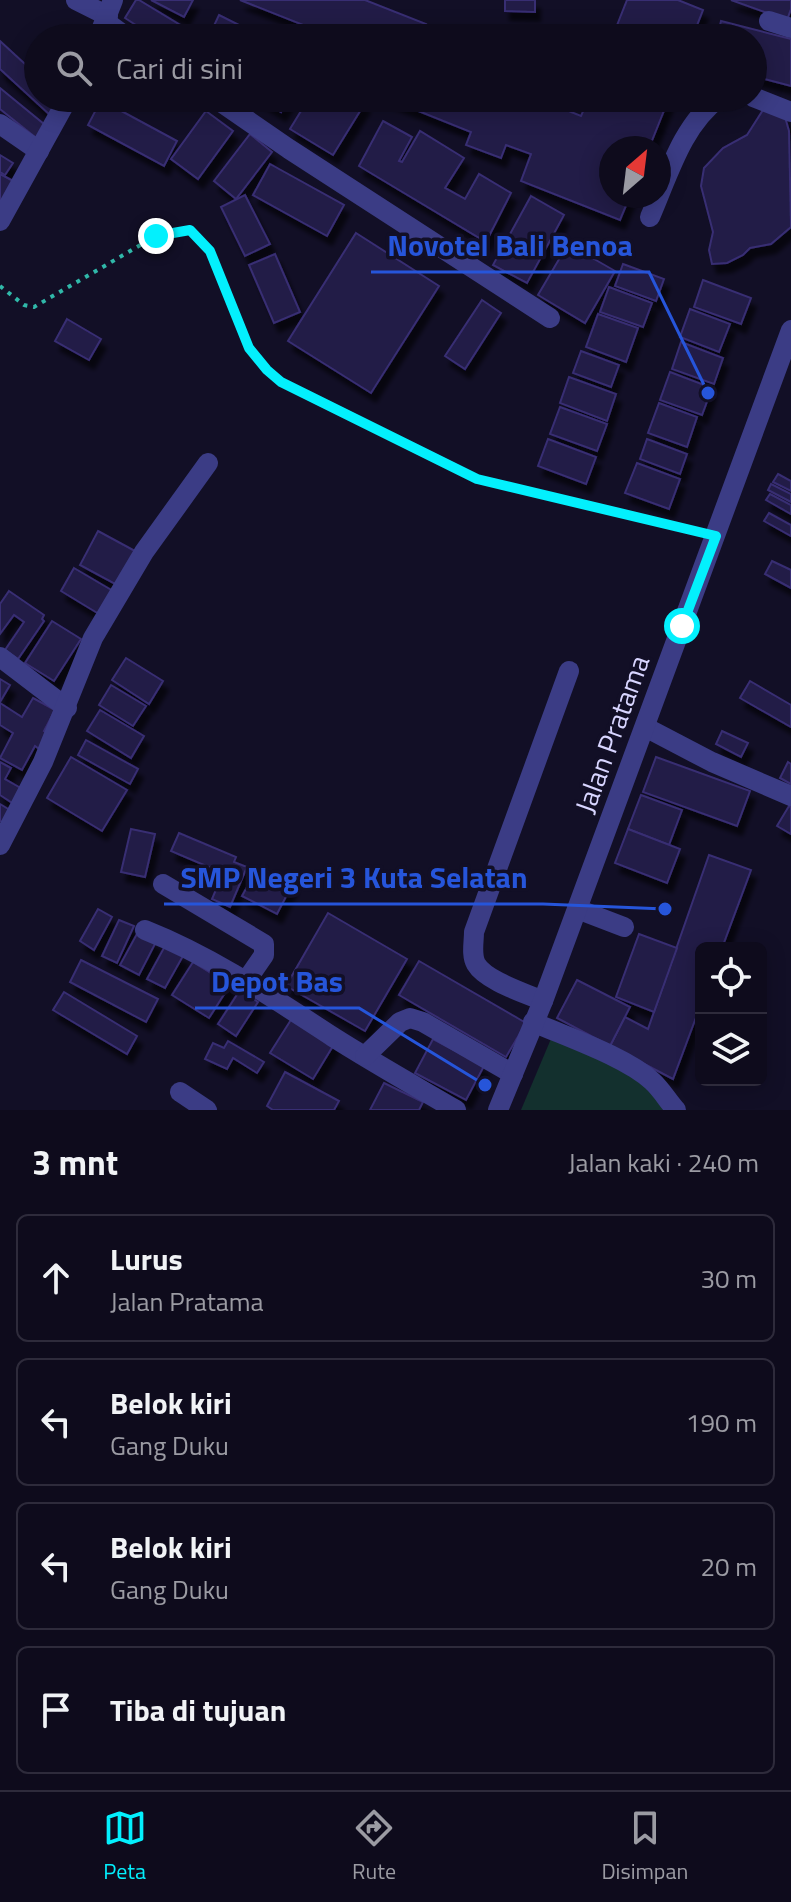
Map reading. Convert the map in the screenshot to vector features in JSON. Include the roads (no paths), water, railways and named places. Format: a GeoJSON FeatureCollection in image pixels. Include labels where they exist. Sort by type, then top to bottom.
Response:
{"type":"FeatureCollection","features":[{"type":"Feature","properties":{"kind":"street"},"geometry":{"type":"LineString","coordinates":[[76,0],[106,19]]}},
{"type":"Feature","properties":{"kind":"street"},"geometry":{"type":"LineString","coordinates":[[769,21],[791,28]]}},
{"type":"Feature","properties":{"kind":"street"},"geometry":{"type":"LineString","coordinates":[[767,103],[791,112]]}},
{"type":"Feature","properties":{"kind":"street"},"geometry":{"type":"LineString","coordinates":[[0,221],[60,112]]}},
{"type":"Feature","properties":{"kind":"street"},"geometry":{"type":"LineString","coordinates":[[235,112],[550,318]]}},
{"type":"Feature","properties":{"kind":"street"},"geometry":{"type":"LineString","coordinates":[[650,217],[678,153],[703,112]]}},
{"type":"Feature","properties":{"kind":"street"},"geometry":{"type":"LineString","coordinates":[[0,124],[39,151]]}},
{"type":"Feature","properties":{"kind":"street","name":"Jalan Pratama"},"geometry":{"type":"LineString","coordinates":[[498,1110],[543,1001],[791,332]]}},
{"type":"Feature","properties":{"kind":"street"},"geometry":{"type":"LineString","coordinates":[[0,845],[43,762],[93,638],[144,552],[208,463]]}},
{"type":"Feature","properties":{"kind":"street"},"geometry":{"type":"LineString","coordinates":[[0,657],[67,708]]}},
{"type":"Feature","properties":{"kind":"street"},"geometry":{"type":"LineString","coordinates":[[543,1001],[490,977],[477,965],[473,952],[474,932],[569,671]]}},
{"type":"Feature","properties":{"kind":"street"},"geometry":{"type":"LineString","coordinates":[[645,727],[712,762],[791,796]]}},
{"type":"Feature","properties":{"kind":"street"},"geometry":{"type":"LineString","coordinates":[[163,884],[264,944],[264,955],[246,981]]}},
{"type":"Feature","properties":{"kind":"street"},"geometry":{"type":"LineString","coordinates":[[577,909],[624,927]]}},
{"type":"Feature","properties":{"kind":"street"},"geometry":{"type":"LineString","coordinates":[[145,930],[193,951],[246,981],[456,1110]]}},
{"type":"Feature","properties":{"kind":"street"},"geometry":{"type":"LineString","coordinates":[[365,1056],[400,1022],[410,1018],[423,1022],[513,1074]]}},
{"type":"Feature","properties":{"kind":"street"},"geometry":{"type":"LineString","coordinates":[[533,1022],[601,1052],[643,1075],[676,1110]]}},
{"type":"Feature","properties":{"kind":"street"},"geometry":{"type":"LineString","coordinates":[[180,1092],[207,1110]]}},
{"type":"Feature","properties":{"kind":"place","name":"Novotel Bali Benoa"},"geometry":{"type":"Point","coordinates":[708,393]}},
{"type":"Feature","properties":{"kind":"place","name":"SMP Negeri 3 Kuta Selatan"},"geometry":{"type":"Point","coordinates":[665,909]}},
{"type":"Feature","properties":{"kind":"place","name":"Depot Bas"},"geometry":{"type":"Point","coordinates":[485,1085]}}]}
